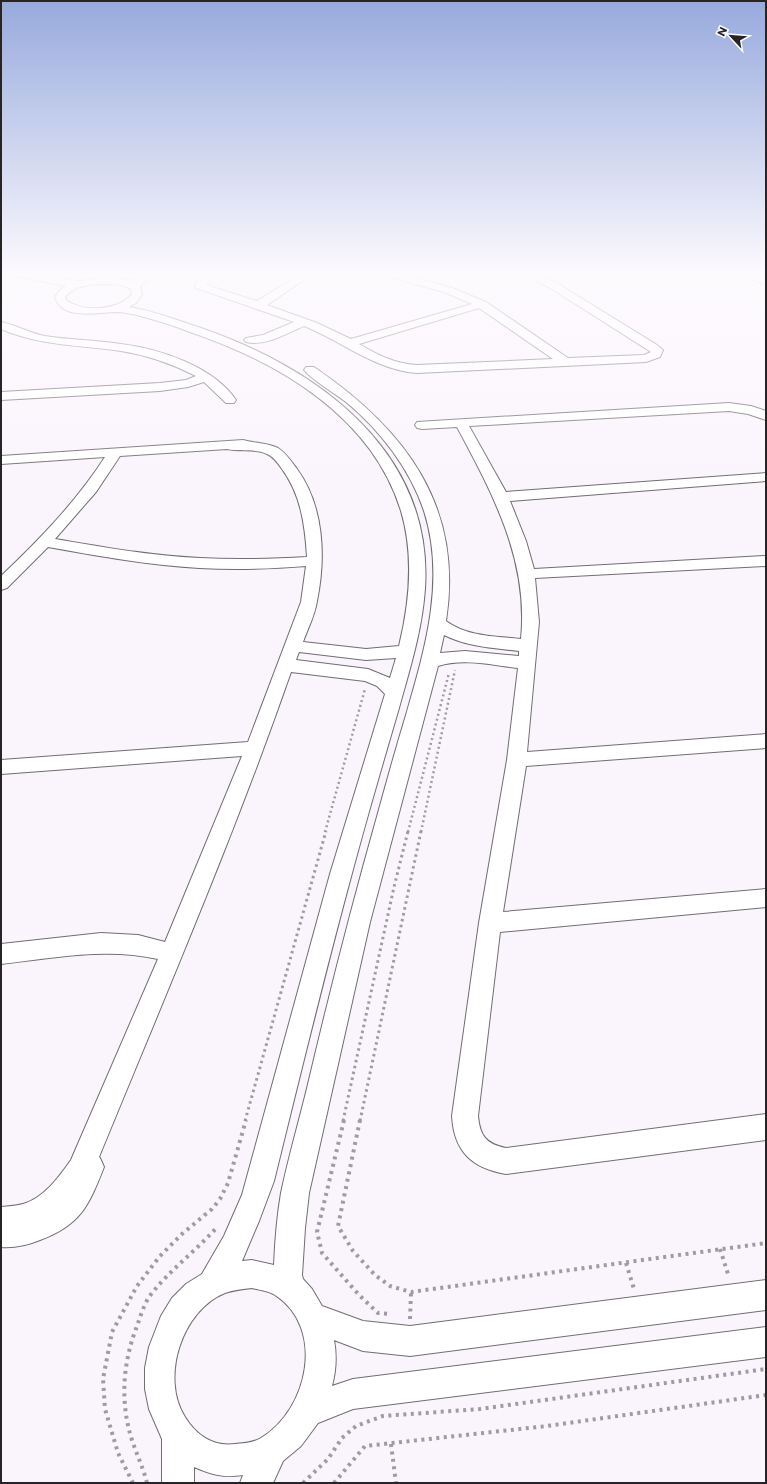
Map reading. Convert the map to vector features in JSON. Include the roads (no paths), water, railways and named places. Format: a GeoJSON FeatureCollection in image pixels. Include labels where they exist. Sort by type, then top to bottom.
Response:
{"type":"FeatureCollection","features":[{"type":"Feature","properties":{"kind":"street"},"geometry":{"type":"LineString","coordinates":[[68,342],[120,347],[143,351],[186,367],[206,377],[230,400]]}},
{"type":"Feature","properties":{"kind":"street"},"geometry":{"type":"LineString","coordinates":[[213,1283],[229,1258],[252,1207],[341,876],[394,692],[408,649],[414,623],[418,579],[417,552],[412,521],[406,503],[392,473],[364,433],[341,410],[316,389],[258,354],[230,342]]}},
{"type":"Feature","properties":{"kind":"street"},"geometry":{"type":"LineString","coordinates":[[255,342],[311,370],[353,401],[387,436],[410,467],[428,502],[438,534],[442,569],[442,588],[438,622],[430,662],[368,884],[296,1193],[290,1223],[288,1287]]}},
{"type":"Feature","properties":{"kind":"street"},"geometry":{"type":"LineString","coordinates":[[269,348],[275,342]]}},
{"type":"Feature","properties":{"kind":"street"},"geometry":{"type":"LineString","coordinates":[[537,342],[566,362]]}},
{"type":"Feature","properties":{"kind":"street"},"geometry":{"type":"LineString","coordinates":[[351,343],[388,365],[405,369],[651,357],[656,354],[657,350],[645,342]]}},
{"type":"Feature","properties":{"kind":"street"},"geometry":{"type":"LineString","coordinates":[[1,396],[160,387],[184,384],[206,377]]}},
{"type":"Feature","properties":{"kind":"street"},"geometry":{"type":"LineString","coordinates":[[422,425],[729,408],[751,410],[766,416]]}},
{"type":"Feature","properties":{"kind":"street"},"geometry":{"type":"LineString","coordinates":[[461,423],[502,497],[518,537],[528,574],[531,602],[531,622],[517,760],[490,923],[465,1116],[465,1125],[468,1135],[472,1143],[487,1156],[506,1161],[766,1127]]}},
{"type":"Feature","properties":{"kind":"street"},"geometry":{"type":"LineString","coordinates":[[1,460],[231,446],[260,447],[273,450],[292,470],[304,494],[309,509],[315,561],[309,602],[255,748],[172,953],[80,1168],[66,1190],[51,1204],[33,1214],[21,1218],[1,1221]]}},
{"type":"Feature","properties":{"kind":"street"},"geometry":{"type":"LineString","coordinates":[[1,585],[44,542],[90,490],[105,470],[115,453]]}},
{"type":"Feature","properties":{"kind":"street"},"geometry":{"type":"LineString","coordinates":[[502,497],[766,477]]}},
{"type":"Feature","properties":{"kind":"street"},"geometry":{"type":"LineString","coordinates":[[44,542],[110,553],[193,563],[244,565],[315,561]]}},
{"type":"Feature","properties":{"kind":"street"},"geometry":{"type":"LineString","coordinates":[[528,574],[766,561]]}},
{"type":"Feature","properties":{"kind":"street"},"geometry":{"type":"LineString","coordinates":[[438,622],[449,631],[464,637],[527,655]]}},
{"type":"Feature","properties":{"kind":"street"},"geometry":{"type":"LineString","coordinates":[[294,646],[375,655],[392,654],[408,649]]}},
{"type":"Feature","properties":{"kind":"street"},"geometry":{"type":"LineString","coordinates":[[325,670],[322,666],[322,659],[332,650]]}},
{"type":"Feature","properties":{"kind":"street"},"geometry":{"type":"LineString","coordinates":[[430,662],[459,656],[527,655]]}},
{"type":"Feature","properties":{"kind":"street"},"geometry":{"type":"LineString","coordinates":[[285,664],[325,670],[368,686],[383,682],[394,692]]}},
{"type":"Feature","properties":{"kind":"street"},"geometry":{"type":"LineString","coordinates":[[517,760],[766,741]]}},
{"type":"Feature","properties":{"kind":"street"},"geometry":{"type":"LineString","coordinates":[[1,767],[255,748]]}},
{"type":"Feature","properties":{"kind":"street"},"geometry":{"type":"LineString","coordinates":[[490,923],[766,898]]}},
{"type":"Feature","properties":{"kind":"street"},"geometry":{"type":"LineString","coordinates":[[1,954],[101,943],[138,945],[172,953]]}},
{"type":"Feature","properties":{"kind":"street"},"geometry":{"type":"LineString","coordinates":[[1,1233],[37,1229],[64,1213],[75,1202],[83,1189],[99,1145],[103,1125],[103,1115]]}},
{"type":"Feature","properties":{"kind":"street"},"geometry":{"type":"LineString","coordinates":[[252,1274],[271,1278],[288,1287],[306,1305],[318,1334],[321,1352],[320,1372],[316,1392],[308,1411],[298,1427],[285,1440],[271,1450],[254,1458],[238,1461],[221,1460],[204,1456],[190,1447],[178,1435],[164,1410],[159,1386],[159,1368],[162,1350],[168,1333],[180,1313],[199,1292],[213,1283],[232,1276],[252,1274]]}},
{"type":"Feature","properties":{"kind":"street"},"geometry":{"type":"LineString","coordinates":[[312,1317],[362,1336],[410,1341],[766,1295]]}},
{"type":"Feature","properties":{"kind":"street"},"geometry":{"type":"LineString","coordinates":[[308,1411],[353,1394],[766,1342]]}},
{"type":"Feature","properties":{"kind":"street"},"geometry":{"type":"LineString","coordinates":[[178,1435],[178,1483]]}},
{"type":"Feature","properties":{"kind":"street"},"geometry":{"type":"LineString","coordinates":[[256,1483],[271,1450]]}}]}
